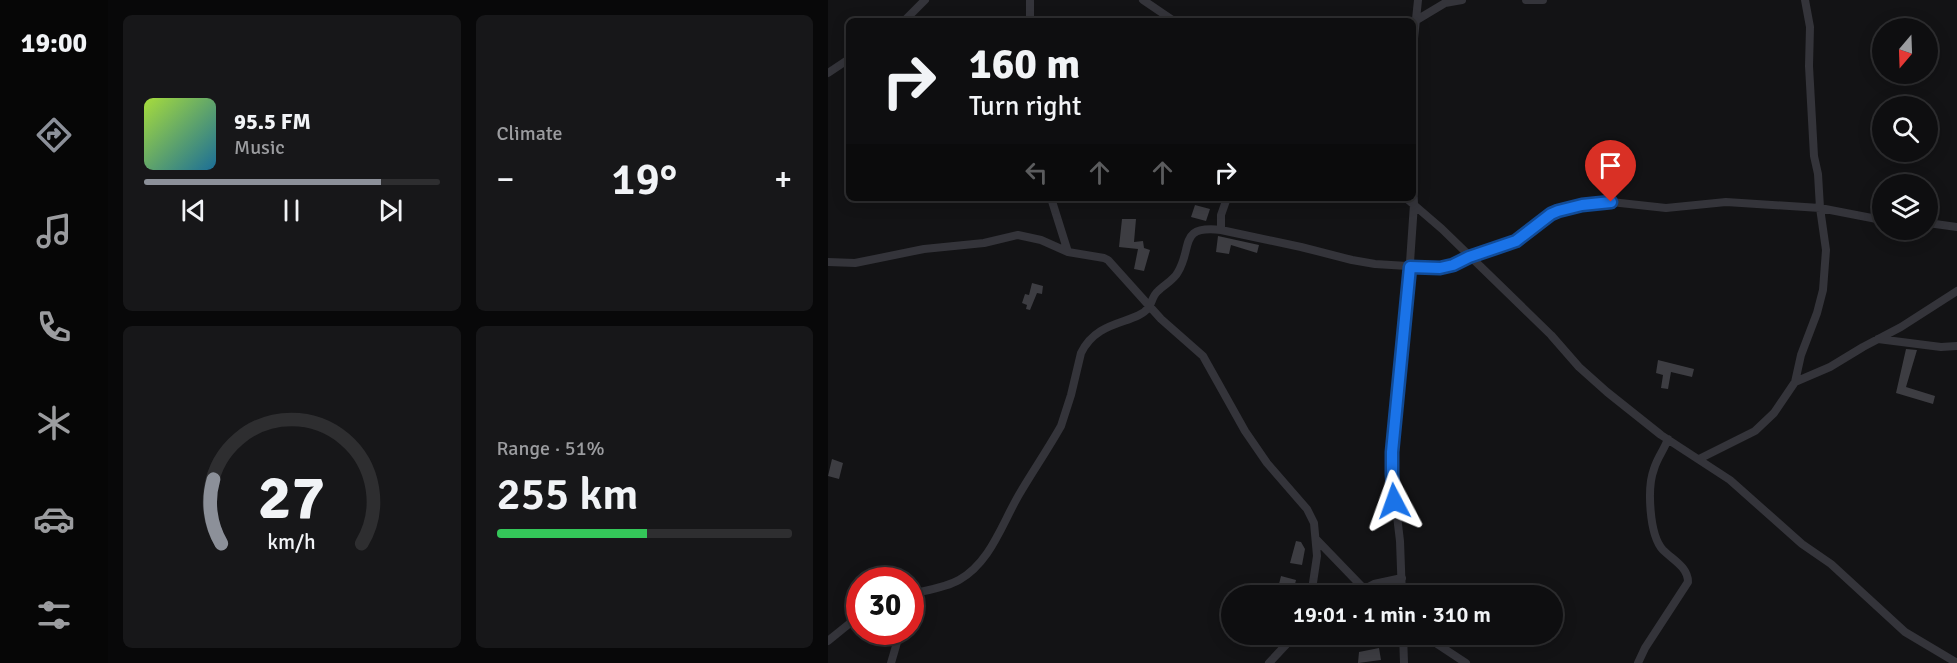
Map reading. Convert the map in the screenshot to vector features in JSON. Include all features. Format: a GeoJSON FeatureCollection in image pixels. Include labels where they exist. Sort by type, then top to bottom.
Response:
{"type":"FeatureCollection","features":[{"type":"Feature","properties":{"kind":"street"},"geometry":{"type":"LineString","coordinates":[[907,18],[925,0]]}},
{"type":"Feature","properties":{"kind":"street"},"geometry":{"type":"LineString","coordinates":[[1030,0],[1030,18]]}},
{"type":"Feature","properties":{"kind":"street"},"geometry":{"type":"LineString","coordinates":[[1143,0],[1170,18]]}},
{"type":"Feature","properties":{"kind":"street"},"geometry":{"type":"LineString","coordinates":[[1415,18],[1418,0]]}},
{"type":"Feature","properties":{"kind":"street"},"geometry":{"type":"LineString","coordinates":[[1416,20],[1445,3],[1462,0]]}},
{"type":"Feature","properties":{"kind":"street"},"geometry":{"type":"LineString","coordinates":[[1526,0],[1543,0]]}},
{"type":"Feature","properties":{"kind":"street"},"geometry":{"type":"LineString","coordinates":[[1699,459],[1755,431],[1774,413],[1795,382],[1801,355],[1817,313],[1824,280],[1826,241],[1814,156],[1809,66],[1810,27],[1805,0]]}},
{"type":"Feature","properties":{"kind":"street"},"geometry":{"type":"LineString","coordinates":[[828,73],[846,61]]}},
{"type":"Feature","properties":{"kind":"street"},"geometry":{"type":"LineString","coordinates":[[1052,201],[1068,252]]}},
{"type":"Feature","properties":{"kind":"street"},"geometry":{"type":"LineString","coordinates":[[1221,230],[1221,215],[1226,201]]}},
{"type":"Feature","properties":{"kind":"street"},"geometry":{"type":"LineString","coordinates":[[1410,201],[1551,335],[1562,350],[1592,379],[1668,439],[1721,472],[1802,544],[1831,564],[1905,632],[1957,663]]}},
{"type":"Feature","properties":{"kind":"street"},"geometry":{"type":"LineString","coordinates":[[1402,585],[1400,541],[1392,474],[1414,201]]}},
{"type":"Feature","properties":{"kind":"street"},"geometry":{"type":"LineString","coordinates":[[924,591],[950,585],[960,580],[988,551],[1012,506],[1061,426],[1066,415],[1084,345],[1102,328],[1146,310],[1155,293],[1176,275],[1192,235],[1198,230],[1206,228],[1221,230],[1352,260],[1440,268],[1516,241],[1551,214],[1582,205],[1618,202],[1676,208],[1726,202],[1820,208],[1872,218]]}},
{"type":"Feature","properties":{"kind":"street"},"geometry":{"type":"LineString","coordinates":[[1206,228],[1221,215]]}},
{"type":"Feature","properties":{"kind":"street"},"geometry":{"type":"LineString","coordinates":[[1938,224],[1957,226]]}},
{"type":"Feature","properties":{"kind":"street"},"geometry":{"type":"LineString","coordinates":[[828,262],[855,263],[924,249],[984,243],[1018,235],[1041,240],[1068,252],[1108,260],[1130,286],[1150,304],[1161,319],[1197,348],[1245,431],[1267,463],[1307,508],[1314,523],[1316,539],[1317,562],[1313,585]]}},
{"type":"Feature","properties":{"kind":"street"},"geometry":{"type":"LineString","coordinates":[[1795,382],[1830,367],[1901,327],[1957,291]]}},
{"type":"Feature","properties":{"kind":"street"},"geometry":{"type":"LineString","coordinates":[[1878,339],[1941,347],[1957,346]]}},
{"type":"Feature","properties":{"kind":"street"},"geometry":{"type":"LineString","coordinates":[[1638,663],[1688,582],[1684,568],[1661,548],[1654,536],[1652,524],[1651,479],[1668,439]]}},
{"type":"Feature","properties":{"kind":"street"},"geometry":{"type":"LineString","coordinates":[[1316,539],[1360,585]]}},
{"type":"Feature","properties":{"kind":"street"},"geometry":{"type":"LineString","coordinates":[[1371,585],[1402,578]]}},
{"type":"Feature","properties":{"kind":"street"},"geometry":{"type":"LineString","coordinates":[[828,641],[846,626]]}},
{"type":"Feature","properties":{"kind":"street"},"geometry":{"type":"LineString","coordinates":[[891,663],[896,645]]}},
{"type":"Feature","properties":{"kind":"street"},"geometry":{"type":"LineString","coordinates":[[1269,663],[1286,645]]}},
{"type":"Feature","properties":{"kind":"street"},"geometry":{"type":"LineString","coordinates":[[1403,645],[1404,663]]}},
{"type":"Feature","properties":{"kind":"street"},"geometry":{"type":"LineString","coordinates":[[1439,645],[1466,663]]}},
{"type":"Feature","properties":{"kind":"building"},"geometry":{"type":"Polygon","coordinates":[[[1195,205],[1210,209],[1206,221],[1191,217],[1195,205]]]}},
{"type":"Feature","properties":{"kind":"building"},"geometry":{"type":"Polygon","coordinates":[[[1122,219],[1136,219],[1134,242],[1143,241],[1144,248],[1150,250],[1144,271],[1134,269],[1138,249],[1119,247],[1122,219]]]}},
{"type":"Feature","properties":{"kind":"building"},"geometry":{"type":"Polygon","coordinates":[[[1218,236],[1259,245],[1257,253],[1231,245],[1229,254],[1216,252],[1218,236]]]}},
{"type":"Feature","properties":{"kind":"building"},"geometry":{"type":"Polygon","coordinates":[[[1032,283],[1043,286],[1042,294],[1037,293],[1030,310],[1026,309],[1027,305],[1022,303],[1025,294],[1029,295],[1032,283]]]}},
{"type":"Feature","properties":{"kind":"building"},"geometry":{"type":"Polygon","coordinates":[[[1906,349],[1917,350],[1906,387],[1935,396],[1933,404],[1896,393],[1906,349]]]}},
{"type":"Feature","properties":{"kind":"building"},"geometry":{"type":"Polygon","coordinates":[[[1658,360],[1694,369],[1692,377],[1671,372],[1668,389],[1661,388],[1663,375],[1656,373],[1658,360]]]}},
{"type":"Feature","properties":{"kind":"building"},"geometry":{"type":"Polygon","coordinates":[[[832,459],[843,463],[839,479],[828,476],[832,459]]]}},
{"type":"Feature","properties":{"kind":"building"},"geometry":{"type":"Polygon","coordinates":[[[1296,541],[1301,542],[1305,549],[1302,565],[1290,563],[1296,541]]]}},
{"type":"Feature","properties":{"kind":"building"},"geometry":{"type":"Polygon","coordinates":[[[1281,576],[1296,580],[1295,585],[1279,585],[1281,576]]]}},
{"type":"Feature","properties":{"kind":"building"},"geometry":{"type":"Polygon","coordinates":[[[1379,648],[1381,660],[1358,663],[1359,652],[1379,648]]]}},
{"type":"Feature","properties":{"kind":"route"},"geometry":{"type":"LineString","coordinates":[[1394,501],[1392,452],[1410,267],[1440,268],[1453,265],[1516,241],[1558,211],[1582,205],[1611,202]]}}]}
